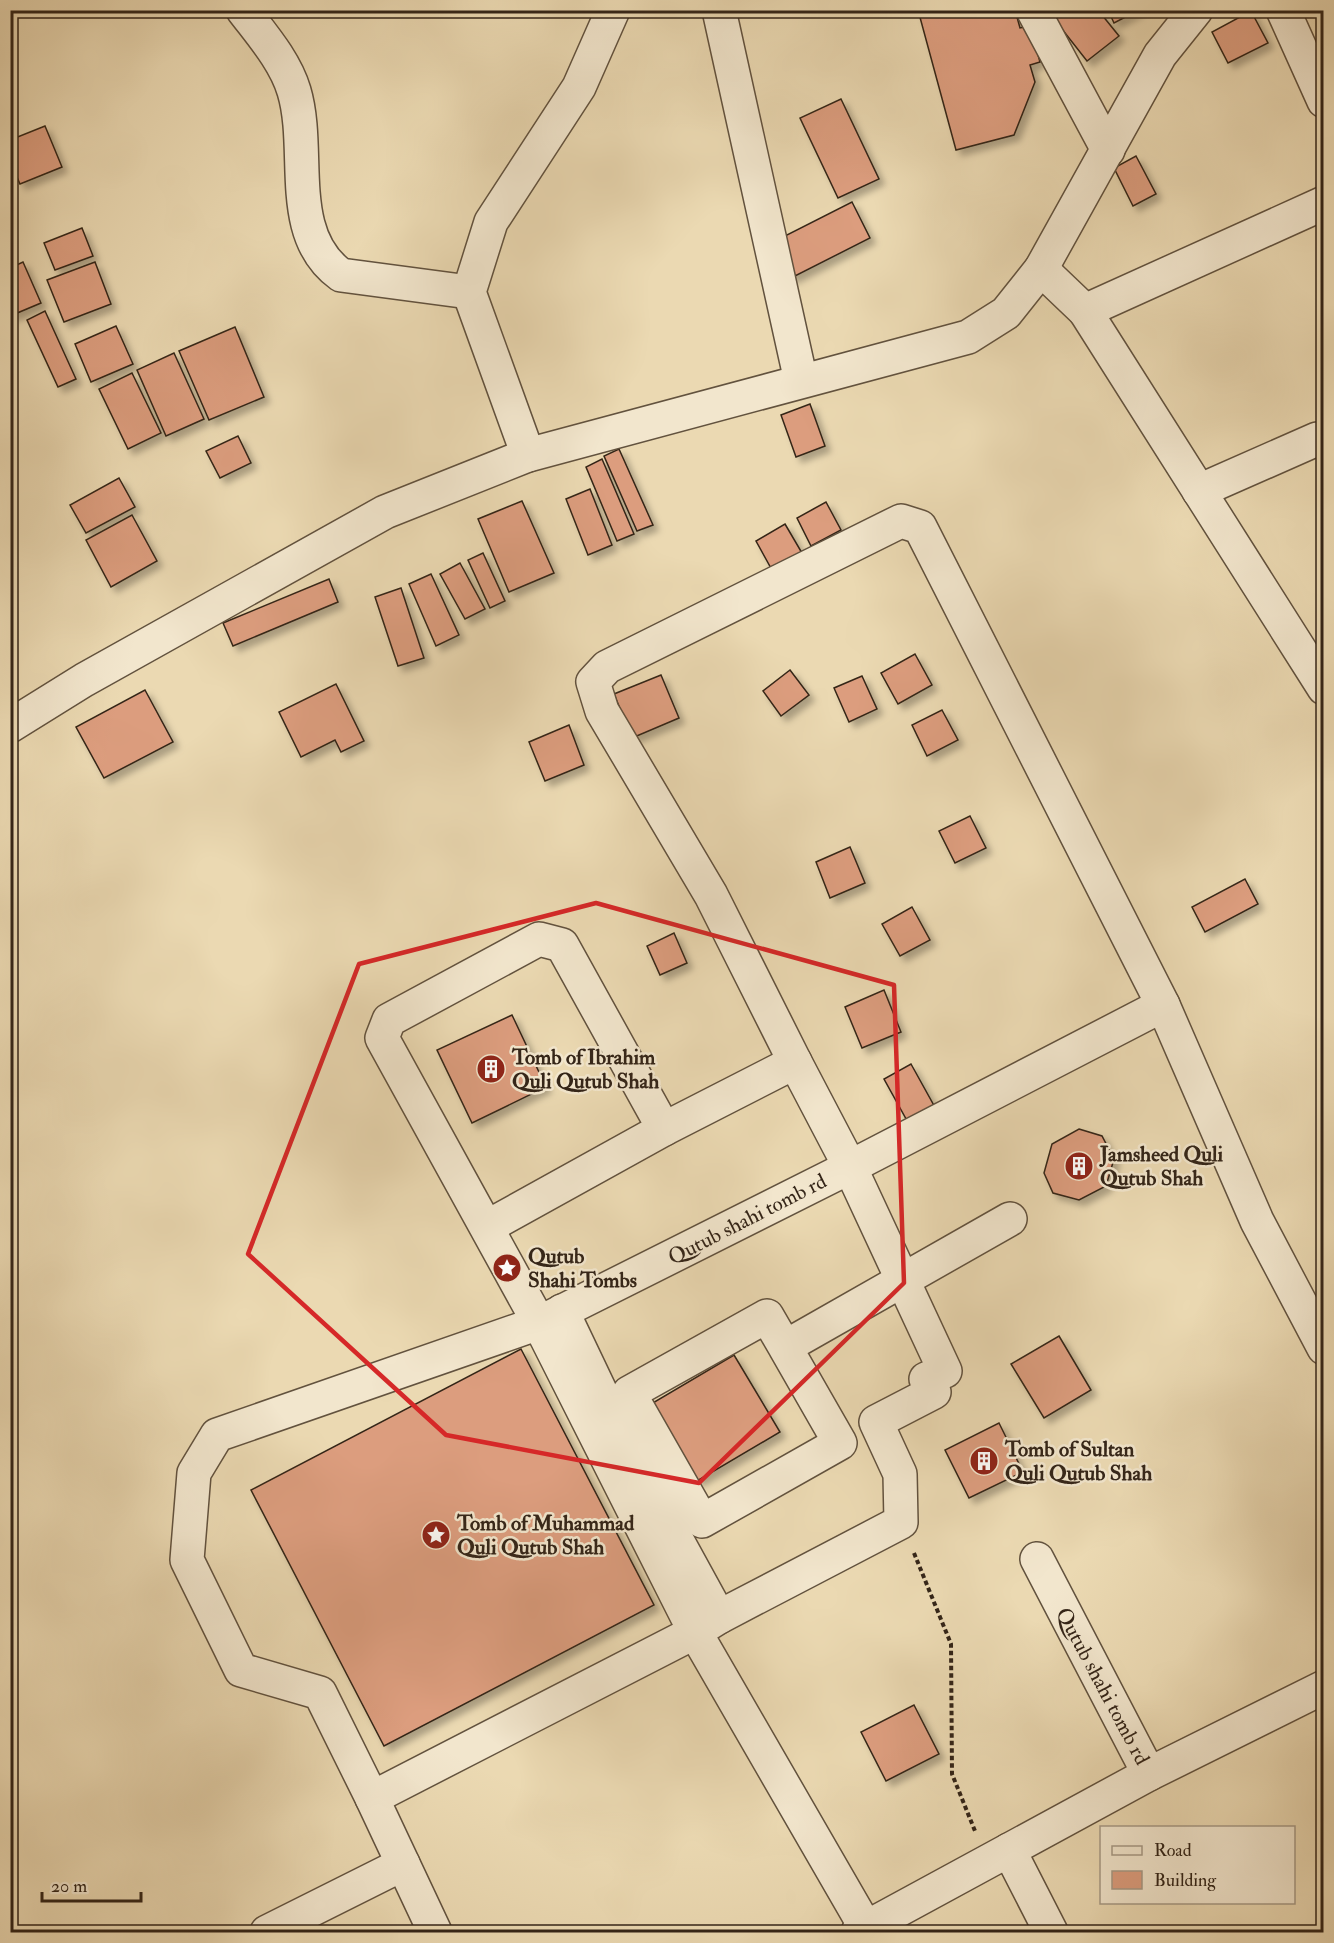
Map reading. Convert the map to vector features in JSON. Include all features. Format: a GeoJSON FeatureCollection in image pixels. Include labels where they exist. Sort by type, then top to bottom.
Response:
{"type":"FeatureCollection","features":[{"type":"Feature","properties":{"kind":"street"},"geometry":{"type":"LineString","coordinates":[[243,10],[274,50],[294,91],[303,152],[306,225],[316,251],[327,265],[341,275],[469,292]]}},
{"type":"Feature","properties":{"kind":"street"},"geometry":{"type":"LineString","coordinates":[[528,455],[469,292],[491,222],[579,87],[613,10]]}},
{"type":"Feature","properties":{"kind":"street"},"geometry":{"type":"LineString","coordinates":[[719,10],[801,381]]}},
{"type":"Feature","properties":{"kind":"street"},"geometry":{"type":"LineString","coordinates":[[1033,10],[1108,150]]}},
{"type":"Feature","properties":{"kind":"street"},"geometry":{"type":"LineString","coordinates":[[10,726],[84,680],[385,512],[528,455],[968,337],[1006,312],[1041,269],[1160,55],[1196,10]]}},
{"type":"Feature","properties":{"kind":"street"},"geometry":{"type":"LineString","coordinates":[[1283,10],[1323,101]]}},
{"type":"Feature","properties":{"kind":"street"},"geometry":{"type":"LineString","coordinates":[[1085,311],[1323,203]]}},
{"type":"Feature","properties":{"kind":"street"},"geometry":{"type":"LineString","coordinates":[[1041,269],[1085,311],[1323,688]]}},
{"type":"Feature","properties":{"kind":"street"},"geometry":{"type":"LineString","coordinates":[[1199,490],[1317,439]]}},
{"type":"Feature","properties":{"kind":"street"},"geometry":{"type":"LineString","coordinates":[[372,1798],[901,1522],[900,1474],[876,1422],[934,1392],[926,1379],[945,1371],[850,1167],[711,895],[602,711],[593,682],[607,667],[901,520],[920,527],[1163,1005],[1257,1221],[1323,1348]]}},
{"type":"Feature","properties":{"kind":"street"},"geometry":{"type":"LineString","coordinates":[[664,1129],[562,945],[539,939],[389,1020],[382,1038],[487,1227],[646,1453],[702,1521],[840,1443],[767,1316],[629,1393],[646,1453],[707,1624]]}},
{"type":"Feature","properties":{"kind":"street","name":"Qutub shahi tomb rd"},"geometry":{"type":"LineString","coordinates":[[435,1932],[320,1693],[241,1670],[187,1560],[194,1473],[217,1435],[550,1317],[850,1167],[1163,1005]]}},
{"type":"Feature","properties":{"kind":"street"},"geometry":{"type":"LineString","coordinates":[[487,1227],[664,1129],[795,1062]]}},
{"type":"Feature","properties":{"kind":"street"},"geometry":{"type":"LineString","coordinates":[[785,1347],[1010,1220]]}},
{"type":"Feature","properties":{"kind":"street"},"geometry":{"type":"LineString","coordinates":[[550,1317],[862,1930]]}},
{"type":"Feature","properties":{"kind":"street","name":"Qutub shahi tomb rd"},"geometry":{"type":"LineString","coordinates":[[862,1930],[1149,1774],[1037,1559]]}},
{"type":"Feature","properties":{"kind":"street"},"geometry":{"type":"LineString","coordinates":[[1149,1774],[1323,1687]]}},
{"type":"Feature","properties":{"kind":"street"},"geometry":{"type":"LineString","coordinates":[[999,1856],[1051,1932]]}},
{"type":"Feature","properties":{"kind":"street"},"geometry":{"type":"LineString","coordinates":[[267,1932],[403,1864]]}},
{"type":"Feature","properties":{"kind":"path"},"geometry":{"type":"LineString","coordinates":[[901,1522],[951,1644],[952,1774],[999,1856]]}},
{"type":"Feature","properties":{"kind":"highlighted area"},"geometry":{"type":"Polygon","coordinates":[[[596,903],[894,985],[904,1283],[699,1483],[446,1435],[248,1254],[359,964],[596,903]]]}},
{"type":"Feature","properties":{"kind":"building"},"geometry":{"type":"Polygon","coordinates":[[[918,10],[1015,10],[1020,28],[1030,26],[1040,62],[1030,65],[1035,82],[1014,135],[956,150],[918,10]]]}},
{"type":"Feature","properties":{"kind":"building"},"geometry":{"type":"Polygon","coordinates":[[[1047,10],[1098,10],[1119,36],[1087,61],[1047,10]]]}},
{"type":"Feature","properties":{"kind":"building"},"geometry":{"type":"Polygon","coordinates":[[[1108,10],[1139,10],[1114,23],[1108,10]]]}},
{"type":"Feature","properties":{"kind":"building"},"geometry":{"type":"Polygon","coordinates":[[[1251,11],[1268,43],[1228,63],[1212,32],[1251,11]]]}},
{"type":"Feature","properties":{"kind":"building"},"geometry":{"type":"Polygon","coordinates":[[[841,99],[879,179],[838,198],[800,118],[841,99]]]}},
{"type":"Feature","properties":{"kind":"building"},"geometry":{"type":"Polygon","coordinates":[[[45,126],[62,167],[20,184],[10,161],[10,140],[45,126]]]}},
{"type":"Feature","properties":{"kind":"building"},"geometry":{"type":"Polygon","coordinates":[[[1136,156],[1156,194],[1133,206],[1114,168],[1136,156]]]}},
{"type":"Feature","properties":{"kind":"building"},"geometry":{"type":"Polygon","coordinates":[[[852,202],[870,238],[791,278],[773,242],[852,202]]]}},
{"type":"Feature","properties":{"kind":"building"},"geometry":{"type":"Polygon","coordinates":[[[82,228],[93,256],[55,270],[44,243],[82,228]]]}},
{"type":"Feature","properties":{"kind":"building"},"geometry":{"type":"Polygon","coordinates":[[[23,262],[41,303],[10,316],[10,268],[23,262]]]}},
{"type":"Feature","properties":{"kind":"building"},"geometry":{"type":"Polygon","coordinates":[[[95,262],[111,304],[64,322],[47,280],[95,262]]]}},
{"type":"Feature","properties":{"kind":"building"},"geometry":{"type":"Polygon","coordinates":[[[45,311],[76,379],[58,387],[27,320],[45,311]]]}},
{"type":"Feature","properties":{"kind":"building"},"geometry":{"type":"Polygon","coordinates":[[[116,326],[133,364],[91,382],[75,344],[116,326]]]}},
{"type":"Feature","properties":{"kind":"building"},"geometry":{"type":"Polygon","coordinates":[[[235,327],[264,397],[209,420],[179,351],[235,327]]]}},
{"type":"Feature","properties":{"kind":"building"},"geometry":{"type":"Polygon","coordinates":[[[174,353],[204,419],[166,436],[137,370],[174,353]]]}},
{"type":"Feature","properties":{"kind":"building"},"geometry":{"type":"Polygon","coordinates":[[[132,373],[161,433],[128,449],[99,389],[132,373]]]}},
{"type":"Feature","properties":{"kind":"building"},"geometry":{"type":"Polygon","coordinates":[[[810,404],[825,446],[796,457],[781,415],[810,404]]]}},
{"type":"Feature","properties":{"kind":"building"},"geometry":{"type":"Polygon","coordinates":[[[238,436],[251,463],[220,478],[206,451],[238,436]]]}},
{"type":"Feature","properties":{"kind":"building"},"geometry":{"type":"Polygon","coordinates":[[[619,449],[653,525],[637,531],[604,456],[619,449]]]}},
{"type":"Feature","properties":{"kind":"building"},"geometry":{"type":"Polygon","coordinates":[[[602,459],[634,534],[617,541],[586,467],[602,459]]]}},
{"type":"Feature","properties":{"kind":"building"},"geometry":{"type":"Polygon","coordinates":[[[119,478],[135,507],[86,533],[70,505],[119,478]]]}},
{"type":"Feature","properties":{"kind":"building"},"geometry":{"type":"Polygon","coordinates":[[[590,489],[612,545],[588,555],[566,499],[590,489]]]}},
{"type":"Feature","properties":{"kind":"building"},"geometry":{"type":"Polygon","coordinates":[[[522,501],[554,573],[509,592],[478,519],[522,501]]]}},
{"type":"Feature","properties":{"kind":"building"},"geometry":{"type":"Polygon","coordinates":[[[826,502],[841,530],[811,546],[797,518],[826,502]]]}},
{"type":"Feature","properties":{"kind":"building"},"geometry":{"type":"Polygon","coordinates":[[[132,515],[157,561],[111,587],[86,540],[132,515]]]}},
{"type":"Feature","properties":{"kind":"building"},"geometry":{"type":"Polygon","coordinates":[[[785,524],[802,553],[772,570],[756,541],[785,524]]]}},
{"type":"Feature","properties":{"kind":"building"},"geometry":{"type":"Polygon","coordinates":[[[483,553],[505,601],[490,608],[468,560],[483,553]]]}},
{"type":"Feature","properties":{"kind":"building"},"geometry":{"type":"Polygon","coordinates":[[[460,563],[485,609],[465,619],[440,574],[460,563]]]}},
{"type":"Feature","properties":{"kind":"building"},"geometry":{"type":"Polygon","coordinates":[[[431,574],[459,635],[436,646],[409,584],[431,574]]]}},
{"type":"Feature","properties":{"kind":"building"},"geometry":{"type":"Polygon","coordinates":[[[329,579],[338,602],[233,646],[223,623],[329,579]]]}},
{"type":"Feature","properties":{"kind":"building"},"geometry":{"type":"Polygon","coordinates":[[[401,588],[424,658],[398,666],[375,597],[401,588]]]}},
{"type":"Feature","properties":{"kind":"building"},"geometry":{"type":"Polygon","coordinates":[[[915,654],[932,685],[898,704],[881,673],[915,654]]]}},
{"type":"Feature","properties":{"kind":"building"},"geometry":{"type":"Polygon","coordinates":[[[790,670],[809,695],[781,716],[763,691],[790,670]]]}},
{"type":"Feature","properties":{"kind":"building"},"geometry":{"type":"Polygon","coordinates":[[[661,675],[679,718],[632,738],[614,694],[661,675]]]}},
{"type":"Feature","properties":{"kind":"building"},"geometry":{"type":"Polygon","coordinates":[[[862,676],[877,709],[849,722],[834,688],[862,676]]]}},
{"type":"Feature","properties":{"kind":"building"},"geometry":{"type":"Polygon","coordinates":[[[336,684],[364,741],[341,752],[335,740],[301,757],[279,712],[336,684]]]}},
{"type":"Feature","properties":{"kind":"building"},"geometry":{"type":"Polygon","coordinates":[[[145,690],[173,742],[104,778],[76,727],[145,690]]]}},
{"type":"Feature","properties":{"kind":"building"},"geometry":{"type":"Polygon","coordinates":[[[942,710],[958,740],[927,756],[912,725],[942,710]]]}},
{"type":"Feature","properties":{"kind":"building"},"geometry":{"type":"Polygon","coordinates":[[[569,725],[584,765],[545,781],[529,742],[569,725]]]}},
{"type":"Feature","properties":{"kind":"building"},"geometry":{"type":"Polygon","coordinates":[[[970,816],[986,848],[955,863],[939,831],[970,816]]]}},
{"type":"Feature","properties":{"kind":"building"},"geometry":{"type":"Polygon","coordinates":[[[850,847],[865,883],[830,898],[816,862],[850,847]]]}},
{"type":"Feature","properties":{"kind":"building"},"geometry":{"type":"Polygon","coordinates":[[[1245,879],[1258,904],[1205,932],[1192,907],[1245,879]]]}},
{"type":"Feature","properties":{"kind":"building"},"geometry":{"type":"Polygon","coordinates":[[[912,907],[930,940],[900,956],[882,924],[912,907]]]}},
{"type":"Feature","properties":{"kind":"building"},"geometry":{"type":"Polygon","coordinates":[[[674,933],[687,963],[660,975],[647,946],[674,933]]]}},
{"type":"Feature","properties":{"kind":"building"},"geometry":{"type":"Polygon","coordinates":[[[884,990],[901,1032],[862,1048],[845,1007],[884,990]]]}},
{"type":"Feature","properties":{"kind":"building","name":"Tomb of Ibrahim Quli Qutub Shah"},"geometry":{"type":"Polygon","coordinates":[[[512,1015],[546,1087],[472,1123],[437,1050],[512,1015]]]}},
{"type":"Feature","properties":{"kind":"building"},"geometry":{"type":"Polygon","coordinates":[[[911,1064],[937,1111],[910,1126],[884,1079],[911,1064]]]}},
{"type":"Feature","properties":{"kind":"building","name":"Jamsheed Quli Qutub Shah"},"geometry":{"type":"Polygon","coordinates":[[[1079,1129],[1102,1136],[1114,1159],[1106,1186],[1079,1200],[1053,1193],[1044,1173],[1052,1144],[1079,1129]]]}},
{"type":"Feature","properties":{"kind":"building"},"geometry":{"type":"Polygon","coordinates":[[[1059,1336],[1091,1390],[1044,1418],[1011,1364],[1059,1336]]]}},
{"type":"Feature","properties":{"kind":"building"},"geometry":{"type":"Polygon","coordinates":[[[521,1349],[654,1605],[384,1746],[251,1490],[521,1349]]]}},
{"type":"Feature","properties":{"kind":"building"},"geometry":{"type":"Polygon","coordinates":[[[734,1355],[780,1432],[697,1481],[651,1404],[734,1355]]]}},
{"type":"Feature","properties":{"kind":"building","name":"Tomb of Sultan Quli Qutub Shah"},"geometry":{"type":"Polygon","coordinates":[[[999,1423],[1023,1472],[969,1498],[945,1450],[999,1423]]]}},
{"type":"Feature","properties":{"kind":"building"},"geometry":{"type":"Polygon","coordinates":[[[914,1705],[939,1754],[886,1781],[861,1732],[914,1705]]]}},
{"type":"Feature","properties":{"kind":"place","name":"Tomb of Ibrahim Quli Qutub Shah"},"geometry":{"type":"Point","coordinates":[491,1069]}},
{"type":"Feature","properties":{"kind":"place","name":"Jamsheed Quli Qutub Shah"},"geometry":{"type":"Point","coordinates":[1079,1166]}},
{"type":"Feature","properties":{"kind":"place","name":"Qutub Shahi Tombs"},"geometry":{"type":"Point","coordinates":[507,1268]}},
{"type":"Feature","properties":{"kind":"place","name":"Tomb of Sultan Quli Qutub Shah"},"geometry":{"type":"Point","coordinates":[984,1461]}},
{"type":"Feature","properties":{"kind":"place","name":"Tomb of Muhammad Quli Qutub Shah"},"geometry":{"type":"Point","coordinates":[436,1535]}}]}
